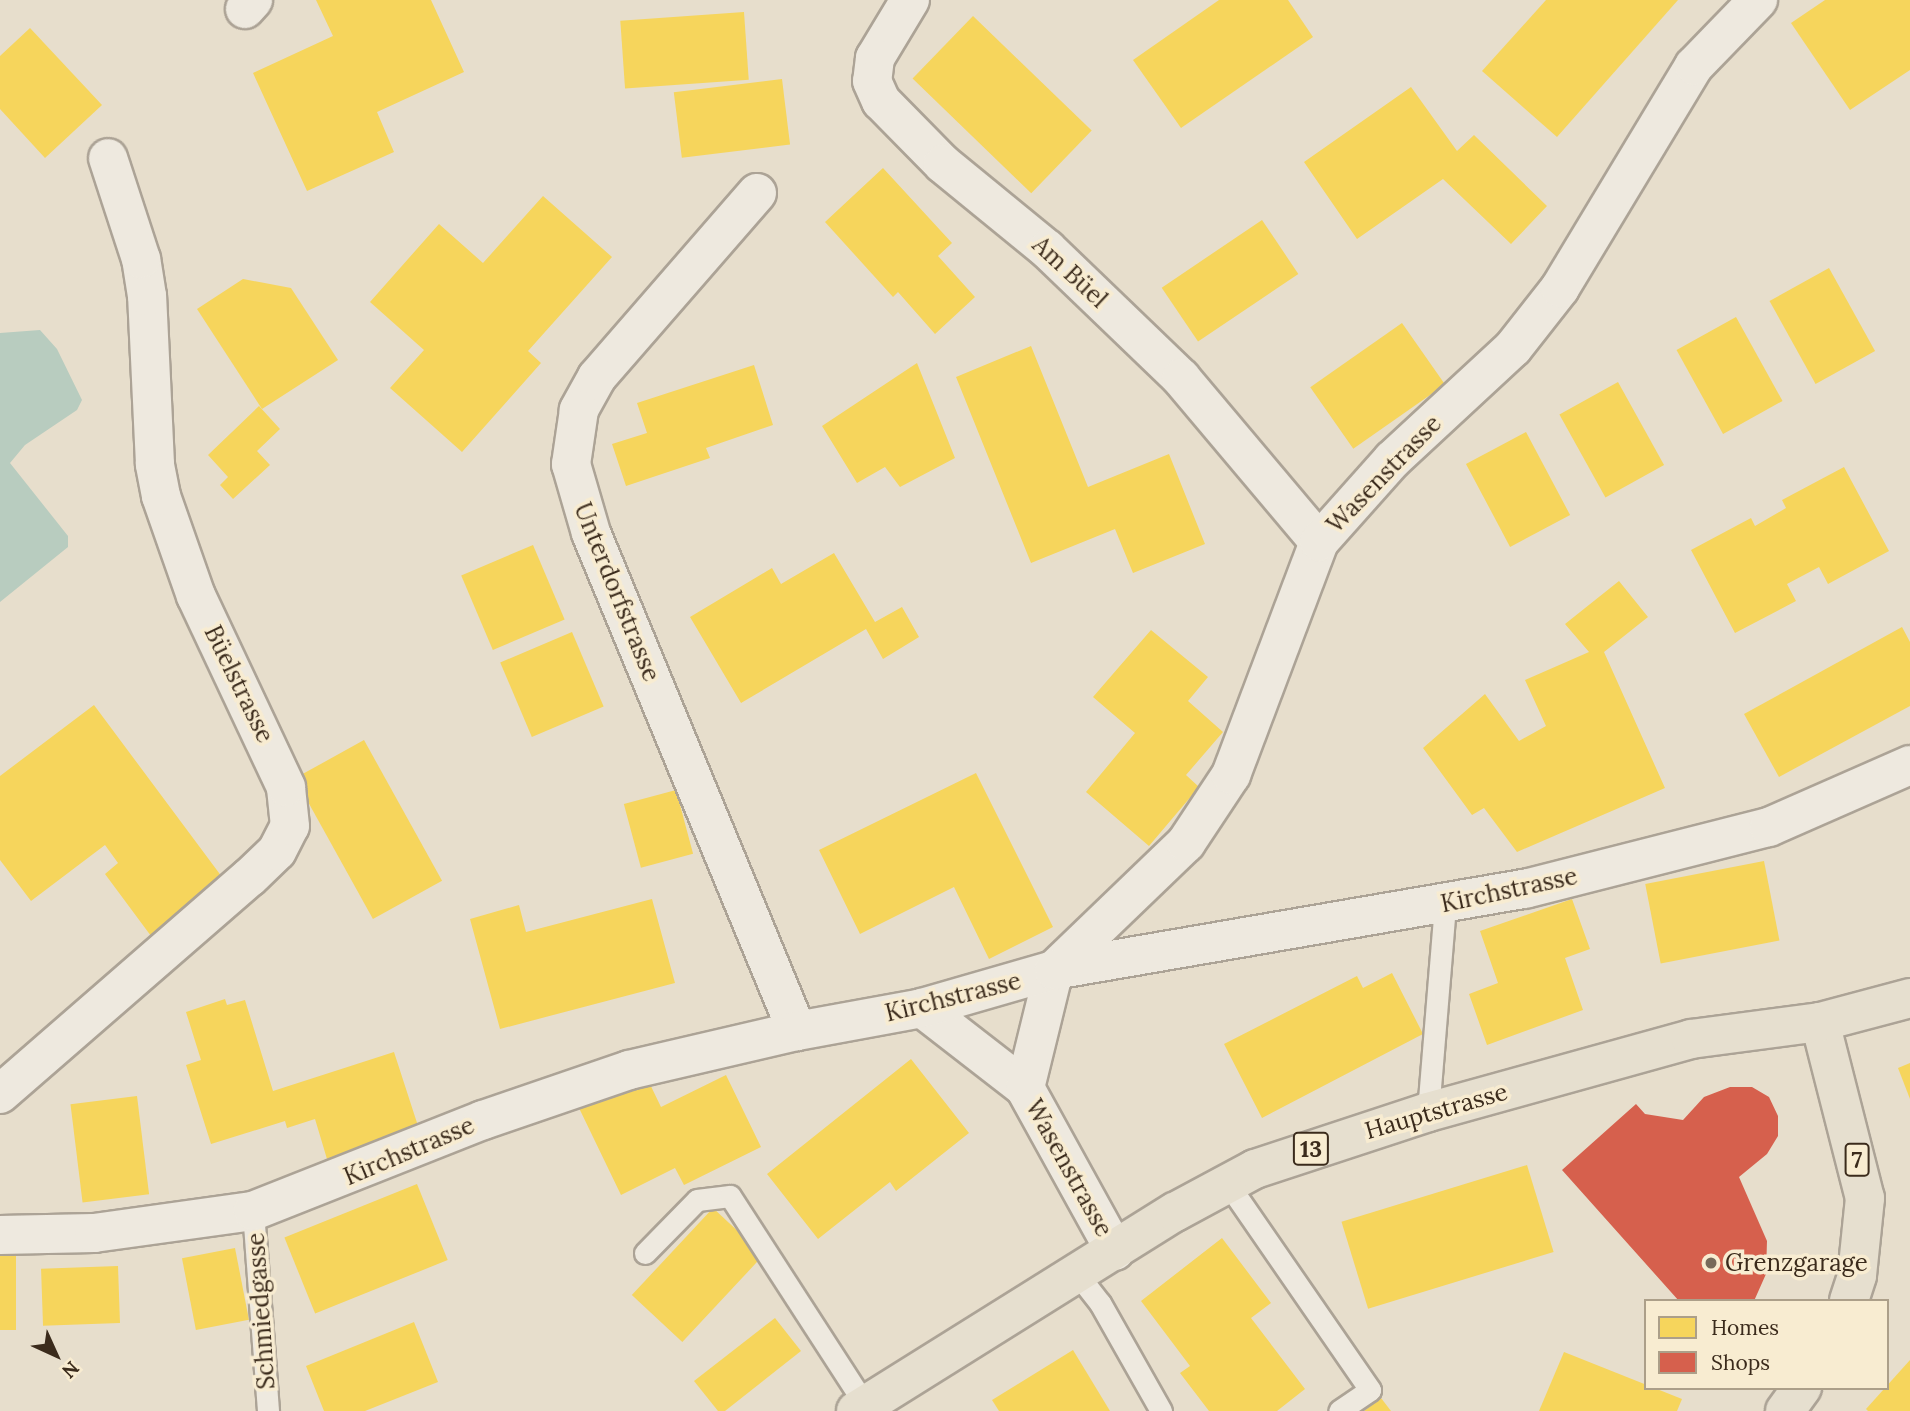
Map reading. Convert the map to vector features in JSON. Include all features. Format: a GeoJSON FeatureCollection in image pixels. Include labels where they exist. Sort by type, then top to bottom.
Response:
{"type":"FeatureCollection","features":[{"type":"Feature","properties":{"kind":"main road","name":"Hauptstrasse"},"geometry":{"type":"LineString","coordinates":[[860,1408],[1115,1251],[1255,1169],[1428,1112],[1691,1039],[1820,1022],[1910,998]]}},
{"type":"Feature","properties":{"kind":"main road","name":"7"},"geometry":{"type":"LineString","coordinates":[[1820,1022],[1866,1198],[1857,1276],[1850,1299]]}},
{"type":"Feature","properties":{"kind":"main road"},"geometry":{"type":"LineString","coordinates":[[1785,1411],[1801,1390]]}},
{"type":"Feature","properties":{"kind":"street","name":"Am Büel"},"geometry":{"type":"LineString","coordinates":[[911,0],[875,58],[872,81],[881,101],[943,164],[1047,249],[1181,378],[1319,541]]}},
{"type":"Feature","properties":{"kind":"street","name":"Wasenstrasse"},"geometry":{"type":"LineString","coordinates":[[1054,970],[1186,844],[1231,775],[1319,541],[1384,468],[1513,348],[1560,288],[1694,66],[1758,0]]}},
{"type":"Feature","properties":{"kind":"street","name":"Büelstrasse"},"geometry":{"type":"LineString","coordinates":[[0,1094],[250,877],[277,851],[290,826],[286,787],[196,596],[161,496],[155,464],[145,284],[108,158]]}},
{"type":"Feature","properties":{"kind":"street","name":"Unterdorfstrasse"},"geometry":{"type":"LineString","coordinates":[[757,193],[597,377],[579,410],[571,464],[591,533],[797,1031]]}},
{"type":"Feature","properties":{"kind":"street","name":"Kirchstrasse"},"geometry":{"type":"LineString","coordinates":[[0,1235],[94,1233],[253,1212],[571,1088],[629,1070],[797,1031],[922,1008],[1054,970],[1525,889],[1769,828],[1910,765]]}},
{"type":"Feature","properties":{"kind":"street"},"geometry":{"type":"LineString","coordinates":[[1025,1088],[1054,970]]}},
{"type":"Feature","properties":{"kind":"street","name":"Wasenstrasse"},"geometry":{"type":"LineString","coordinates":[[922,1008],[1025,1088],[1115,1251]]}},
{"type":"Feature","properties":{"kind":"lane"},"geometry":{"type":"LineString","coordinates":[[1428,1112],[1445,904]]}},
{"type":"Feature","properties":{"kind":"lane"},"geometry":{"type":"LineString","coordinates":[[1228,1184],[1370,1390],[1339,1411]]}},
{"type":"Feature","properties":{"kind":"lane"},"geometry":{"type":"LineString","coordinates":[[645,1253],[697,1200],[730,1196],[860,1408]]}},
{"type":"Feature","properties":{"kind":"lane","name":"Schmiedgasse"},"geometry":{"type":"LineString","coordinates":[[253,1212],[268,1411]]}},
{"type":"Feature","properties":{"kind":"lane"},"geometry":{"type":"LineString","coordinates":[[1077,1275],[1100,1303],[1161,1411]]}},
{"type":"Feature","properties":{"kind":"shaded area"},"geometry":{"type":"Polygon","coordinates":[[[40,330],[57,349],[82,400],[77,410],[25,445],[10,463],[68,536],[68,547],[0,602],[0,333],[40,330]]]}},
{"type":"Feature","properties":{"kind":"building: Homes"},"geometry":{"type":"Polygon","coordinates":[[[316,0],[431,0],[464,72],[377,112],[394,152],[307,191],[253,73],[333,36],[316,0]]]}},
{"type":"Feature","properties":{"kind":"building: Homes"},"geometry":{"type":"Polygon","coordinates":[[[1219,0],[1288,0],[1313,37],[1181,128],[1133,60],[1219,0]]]}},
{"type":"Feature","properties":{"kind":"building: Homes"},"geometry":{"type":"Polygon","coordinates":[[[1546,0],[1678,0],[1557,137],[1482,71],[1546,0]]]}},
{"type":"Feature","properties":{"kind":"building: Homes"},"geometry":{"type":"Polygon","coordinates":[[[1825,0],[1910,0],[1910,70],[1850,110],[1791,23],[1825,0]]]}},
{"type":"Feature","properties":{"kind":"building: Homes"},"geometry":{"type":"Polygon","coordinates":[[[744,12],[749,80],[625,88],[620,21],[744,12]]]}},
{"type":"Feature","properties":{"kind":"building: Homes"},"geometry":{"type":"Polygon","coordinates":[[[973,16],[1092,131],[1031,193],[913,79],[973,16]]]}},
{"type":"Feature","properties":{"kind":"building: Homes"},"geometry":{"type":"Polygon","coordinates":[[[30,28],[102,105],[45,158],[0,109],[0,56],[30,28]]]}},
{"type":"Feature","properties":{"kind":"building: Homes"},"geometry":{"type":"Polygon","coordinates":[[[782,79],[790,145],[682,158],[674,92],[782,79]]]}},
{"type":"Feature","properties":{"kind":"building: Homes"},"geometry":{"type":"Polygon","coordinates":[[[1411,87],[1457,151],[1474,135],[1547,206],[1511,244],[1443,179],[1357,239],[1304,162],[1411,87]]]}},
{"type":"Feature","properties":{"kind":"building: Homes"},"geometry":{"type":"Polygon","coordinates":[[[883,168],[952,243],[938,256],[975,297],[935,334],[898,292],[893,297],[825,222],[883,168]]]}},
{"type":"Feature","properties":{"kind":"building: Homes"},"geometry":{"type":"Polygon","coordinates":[[[543,196],[612,257],[528,351],[541,363],[462,452],[390,388],[424,350],[370,302],[439,224],[483,263],[543,196]]]}},
{"type":"Feature","properties":{"kind":"building: Homes"},"geometry":{"type":"Polygon","coordinates":[[[1262,220],[1298,274],[1198,342],[1162,288],[1262,220]]]}},
{"type":"Feature","properties":{"kind":"building: Homes"},"geometry":{"type":"Polygon","coordinates":[[[1829,268],[1875,351],[1816,384],[1770,301],[1829,268]]]}},
{"type":"Feature","properties":{"kind":"building: Homes"},"geometry":{"type":"Polygon","coordinates":[[[243,279],[291,288],[338,360],[262,409],[197,309],[243,279]]]}},
{"type":"Feature","properties":{"kind":"building: Homes"},"geometry":{"type":"Polygon","coordinates":[[[1736,317],[1783,401],[1723,434],[1677,350],[1736,317]]]}},
{"type":"Feature","properties":{"kind":"building: Homes"},"geometry":{"type":"Polygon","coordinates":[[[1402,323],[1445,384],[1353,449],[1310,387],[1402,323]]]}},
{"type":"Feature","properties":{"kind":"building: Homes"},"geometry":{"type":"Polygon","coordinates":[[[1031,346],[1088,487],[1169,454],[1205,544],[1133,573],[1115,529],[1031,563],[956,377],[1031,346]]]}},
{"type":"Feature","properties":{"kind":"building: Homes"},"geometry":{"type":"Polygon","coordinates":[[[917,363],[955,458],[900,487],[885,467],[857,483],[822,426],[917,363]]]}},
{"type":"Feature","properties":{"kind":"building: Homes"},"geometry":{"type":"Polygon","coordinates":[[[754,365],[773,425],[706,448],[710,458],[626,486],[612,444],[647,433],[637,403],[754,365]]]}},
{"type":"Feature","properties":{"kind":"building: Homes"},"geometry":{"type":"Polygon","coordinates":[[[1618,382],[1664,465],[1605,498],[1559,414],[1618,382]]]}},
{"type":"Feature","properties":{"kind":"building: Homes"},"geometry":{"type":"Polygon","coordinates":[[[259,406],[280,429],[257,451],[270,465],[233,499],[220,485],[228,477],[208,455],[259,406]]]}},
{"type":"Feature","properties":{"kind":"building: Homes"},"geometry":{"type":"Polygon","coordinates":[[[1526,432],[1570,515],[1510,547],[1466,464],[1526,432]]]}},
{"type":"Feature","properties":{"kind":"building: Homes"},"geometry":{"type":"Polygon","coordinates":[[[1844,467],[1889,551],[1828,584],[1819,567],[1787,584],[1796,601],[1735,633],[1691,550],[1751,518],[1755,526],[1786,508],[1782,500],[1844,467]]]}},
{"type":"Feature","properties":{"kind":"building: Homes"},"geometry":{"type":"Polygon","coordinates":[[[533,545],[565,620],[493,650],[461,575],[533,545]]]}},
{"type":"Feature","properties":{"kind":"building: Homes"},"geometry":{"type":"Polygon","coordinates":[[[834,553],[875,622],[902,607],[919,637],[883,659],[866,629],[741,703],[690,617],[772,568],[781,584],[834,553]]]}},
{"type":"Feature","properties":{"kind":"building: Homes"},"geometry":{"type":"Polygon","coordinates":[[[1619,581],[1648,617],[1604,652],[1665,788],[1517,852],[1484,808],[1472,815],[1423,748],[1485,694],[1519,741],[1546,726],[1525,680],[1589,652],[1565,624],[1619,581]]]}},
{"type":"Feature","properties":{"kind":"building: Homes"},"geometry":{"type":"Polygon","coordinates":[[[1902,627],[1910,642],[1910,706],[1779,777],[1744,714],[1902,627]]]}},
{"type":"Feature","properties":{"kind":"building: Homes"},"geometry":{"type":"Polygon","coordinates":[[[1151,630],[1208,677],[1188,701],[1223,732],[1186,775],[1199,787],[1149,846],[1086,792],[1135,733],[1093,697],[1151,630]]]}},
{"type":"Feature","properties":{"kind":"building: Homes"},"geometry":{"type":"Polygon","coordinates":[[[572,632],[604,707],[532,737],[500,662],[572,632]]]}},
{"type":"Feature","properties":{"kind":"building: Homes"},"geometry":{"type":"Polygon","coordinates":[[[94,705],[225,881],[151,936],[105,874],[118,863],[105,845],[31,901],[0,860],[0,776],[94,705]]]}},
{"type":"Feature","properties":{"kind":"building: Homes"},"geometry":{"type":"Polygon","coordinates":[[[364,740],[442,881],[373,919],[295,778],[364,740]]]}},
{"type":"Feature","properties":{"kind":"building: Homes"},"geometry":{"type":"Polygon","coordinates":[[[976,773],[1053,927],[989,959],[954,887],[860,934],[819,850],[976,773]]]}},
{"type":"Feature","properties":{"kind":"building: Homes"},"geometry":{"type":"Polygon","coordinates":[[[676,790],[693,854],[641,868],[624,804],[676,790]]]}},
{"type":"Feature","properties":{"kind":"building: Homes"},"geometry":{"type":"Polygon","coordinates":[[[1764,861],[1779,941],[1661,964],[1645,884],[1764,861]]]}},
{"type":"Feature","properties":{"kind":"building: Homes"},"geometry":{"type":"Polygon","coordinates":[[[652,899],[675,983],[500,1029],[470,919],[519,905],[526,932],[652,899]]]}},
{"type":"Feature","properties":{"kind":"building: Homes"},"geometry":{"type":"Polygon","coordinates":[[[1572,899],[1590,949],[1565,958],[1583,1010],[1487,1045],[1469,994],[1498,983],[1480,931],[1572,899]]]}},
{"type":"Feature","properties":{"kind":"building: Homes"},"geometry":{"type":"Polygon","coordinates":[[[1392,973],[1423,1034],[1262,1118],[1224,1044],[1357,976],[1363,988],[1392,973]]]}},
{"type":"Feature","properties":{"kind":"building: Homes"},"geometry":{"type":"Polygon","coordinates":[[[225,999],[227,1005],[245,1000],[273,1091],[394,1052],[419,1129],[327,1159],[315,1119],[287,1128],[285,1121],[211,1144],[186,1065],[201,1060],[186,1012],[225,999]]]}},
{"type":"Feature","properties":{"kind":"building: Homes"},"geometry":{"type":"Polygon","coordinates":[[[911,1059],[969,1133],[896,1191],[890,1182],[818,1239],[767,1174],[911,1059]]]}},
{"type":"Feature","properties":{"kind":"building: Homes"},"geometry":{"type":"Polygon","coordinates":[[[1910,1063],[1910,1099],[1898,1068],[1910,1063]]]}},
{"type":"Feature","properties":{"kind":"building: Homes"},"geometry":{"type":"Polygon","coordinates":[[[726,1075],[761,1147],[684,1185],[675,1168],[621,1195],[579,1108],[646,1076],[661,1107],[726,1075]]]}},
{"type":"Feature","properties":{"kind":"building: Homes"},"geometry":{"type":"Polygon","coordinates":[[[137,1096],[149,1194],[83,1202],[70,1104],[137,1096]]]}},
{"type":"Feature","properties":{"kind":"building: Homes"},"geometry":{"type":"Polygon","coordinates":[[[1527,1165],[1554,1252],[1368,1309],[1341,1222],[1527,1165]]]}},
{"type":"Feature","properties":{"kind":"building: Homes"},"geometry":{"type":"Polygon","coordinates":[[[417,1184],[448,1260],[315,1314],[284,1238],[417,1184]]]}},
{"type":"Feature","properties":{"kind":"building: Homes"},"geometry":{"type":"Polygon","coordinates":[[[713,1208],[763,1255],[682,1342],[632,1295],[713,1208]]]}},
{"type":"Feature","properties":{"kind":"building: Homes"},"geometry":{"type":"Polygon","coordinates":[[[1222,1238],[1271,1303],[1251,1318],[1305,1389],[1277,1411],[1209,1411],[1180,1373],[1190,1366],[1141,1301],[1222,1238]]]}},
{"type":"Feature","properties":{"kind":"building: Homes"},"geometry":{"type":"Polygon","coordinates":[[[235,1248],[249,1320],[196,1330],[182,1258],[235,1248]]]}},
{"type":"Feature","properties":{"kind":"building: Homes"},"geometry":{"type":"Polygon","coordinates":[[[0,1253],[16,1253],[16,1330],[0,1330],[0,1253]]]}},
{"type":"Feature","properties":{"kind":"building: Homes"},"geometry":{"type":"Polygon","coordinates":[[[118,1266],[120,1323],[43,1326],[41,1269],[118,1266]]]}},
{"type":"Feature","properties":{"kind":"building: Homes"},"geometry":{"type":"Polygon","coordinates":[[[775,1318],[801,1351],[725,1411],[718,1411],[694,1381],[775,1318]]]}},
{"type":"Feature","properties":{"kind":"building: Homes"},"geometry":{"type":"Polygon","coordinates":[[[414,1322],[438,1382],[365,1411],[324,1411],[306,1366],[414,1322]]]}},
{"type":"Feature","properties":{"kind":"building: Homes"},"geometry":{"type":"Polygon","coordinates":[[[1073,1350],[1110,1411],[999,1411],[992,1400],[1073,1350]]]}},
{"type":"Feature","properties":{"kind":"building: Homes"},"geometry":{"type":"Polygon","coordinates":[[[1564,1352],[1644,1384],[1644,1390],[1659,1390],[1682,1399],[1677,1411],[1539,1411],[1564,1352]]]}},
{"type":"Feature","properties":{"kind":"building: Homes"},"geometry":{"type":"Polygon","coordinates":[[[1910,1360],[1910,1411],[1868,1411],[1866,1409],[1883,1390],[1889,1390],[1889,1383],[1910,1360]]]}},
{"type":"Feature","properties":{"kind":"building: Homes"},"geometry":{"type":"Polygon","coordinates":[[[1381,1398],[1391,1411],[1364,1411],[1381,1398]]]}},
{"type":"Feature","properties":{"kind":"building: Shops"},"geometry":{"type":"Polygon","coordinates":[[[1730,1087],[1752,1087],[1769,1097],[1778,1116],[1778,1136],[1767,1154],[1739,1177],[1767,1241],[1766,1274],[1755,1299],[1677,1299],[1562,1170],[1636,1104],[1645,1114],[1683,1120],[1704,1097],[1730,1087]]]}},
{"type":"Feature","properties":{"kind":"place","name":"Grenzgarage"},"geometry":{"type":"Point","coordinates":[1711,1263]}}]}
